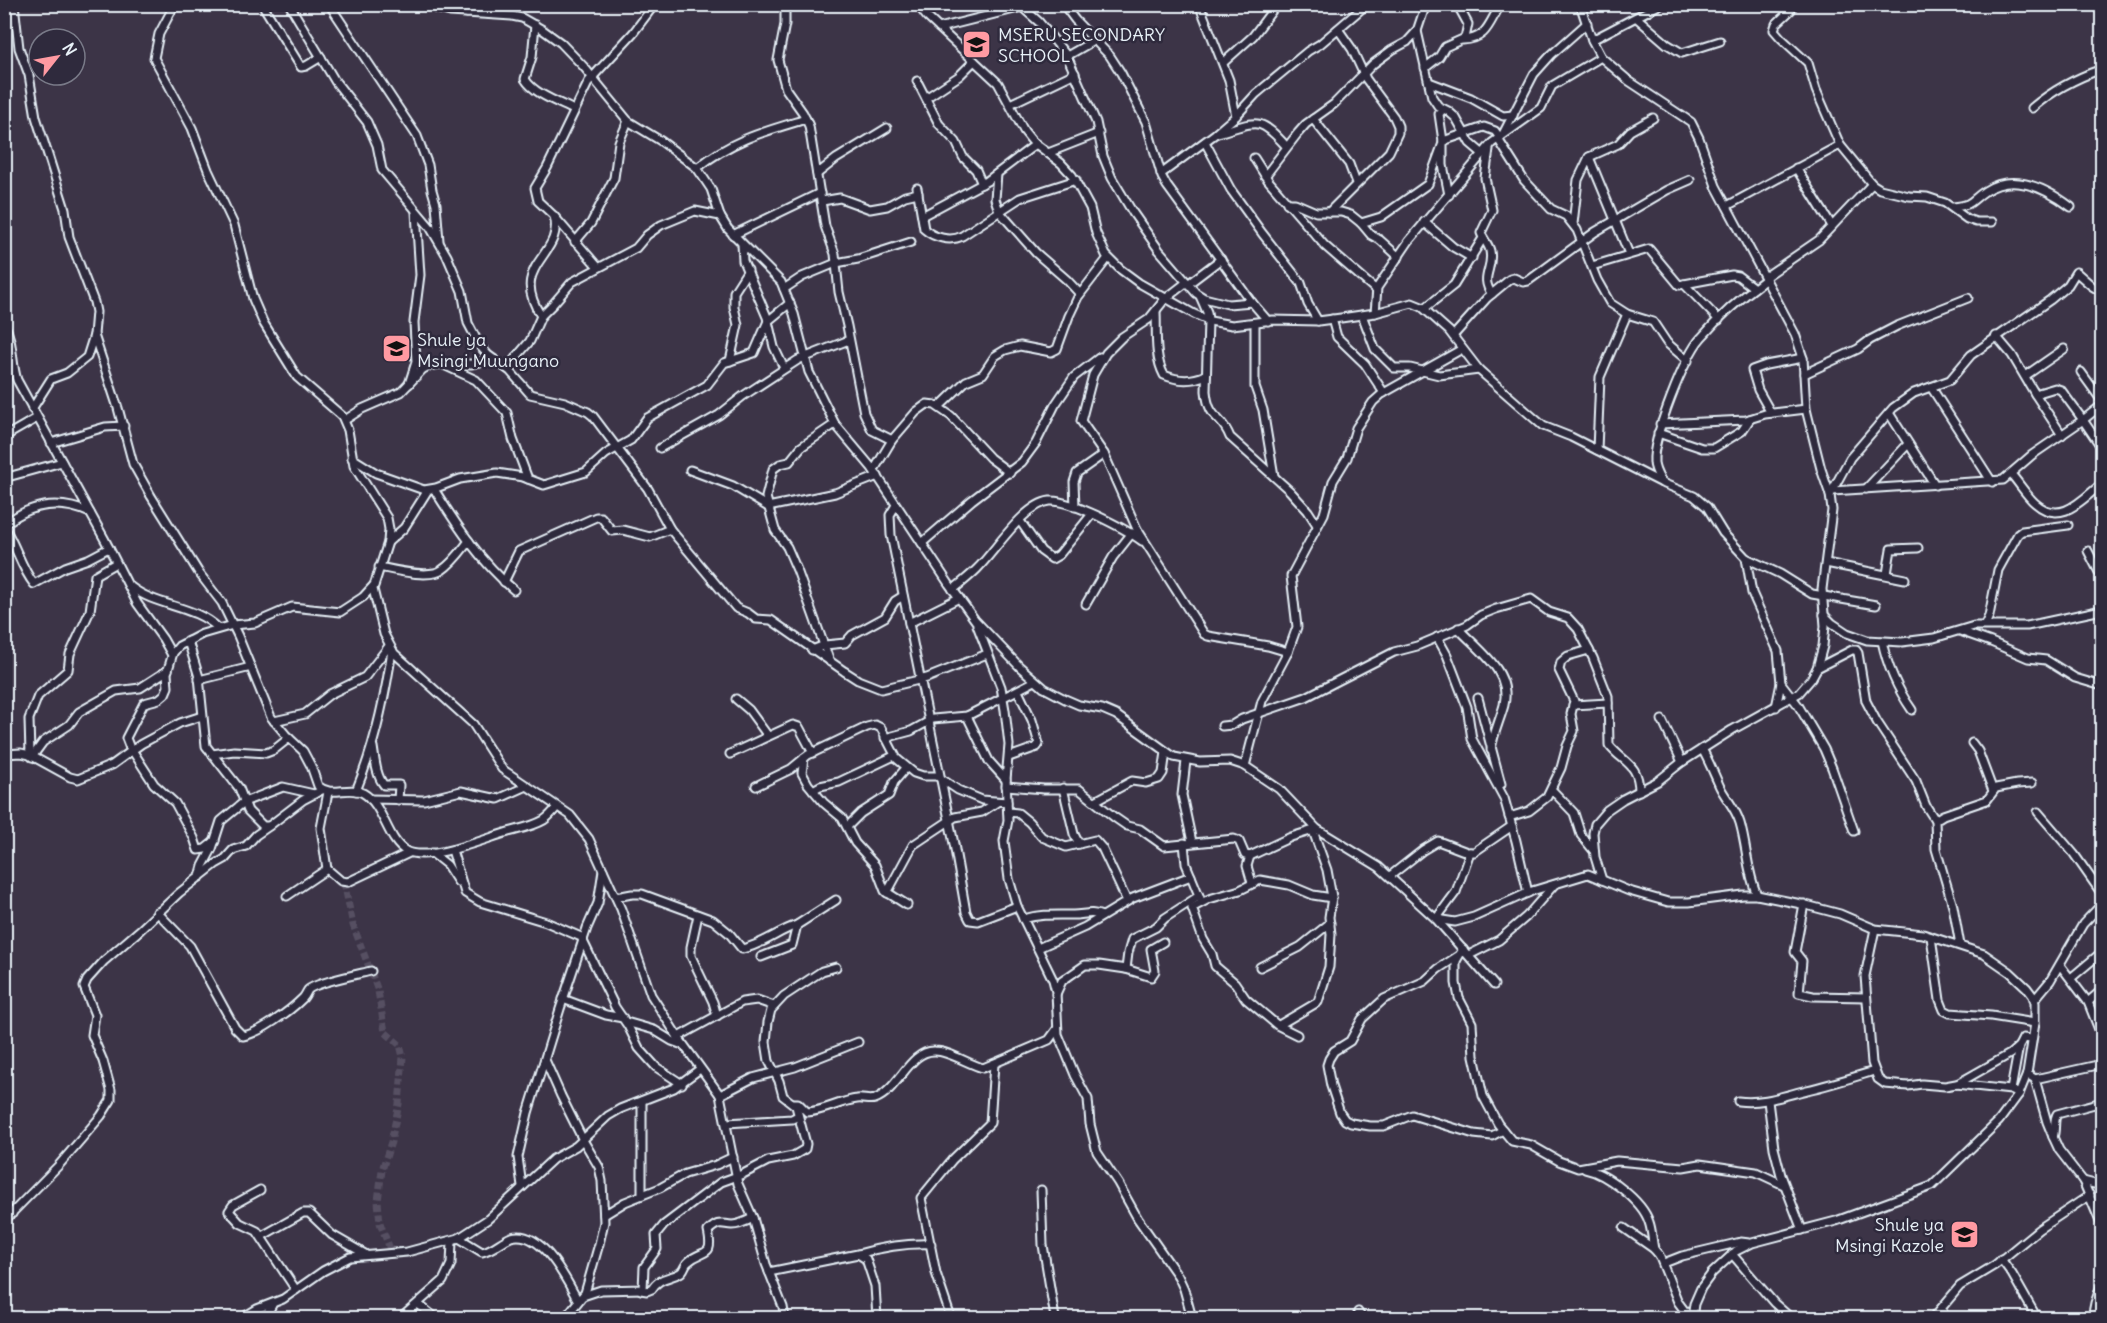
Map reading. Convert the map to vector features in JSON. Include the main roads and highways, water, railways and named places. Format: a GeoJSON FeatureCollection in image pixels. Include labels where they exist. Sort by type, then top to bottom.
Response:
{"type":"FeatureCollection","features":[{"type":"Feature","properties":{"kind":"tunnel"},"geometry":{"type":"LineString","coordinates":[[344,882],[353,925],[378,991],[385,1032],[400,1045],[403,1057],[399,1104],[382,1170],[378,1201],[380,1223],[392,1254]]}},
{"type":"Feature","properties":{"kind":"place","name":"MSERU SECONDARY SCHOOL"},"geometry":{"type":"Point","coordinates":[977,44]}},
{"type":"Feature","properties":{"kind":"place","name":"Shule ya Msingi Muungano"},"geometry":{"type":"Point","coordinates":[396,349]}},
{"type":"Feature","properties":{"kind":"place","name":"Shule ya Msingi Kazole"},"geometry":{"type":"Point","coordinates":[1965,1234]}}]}
